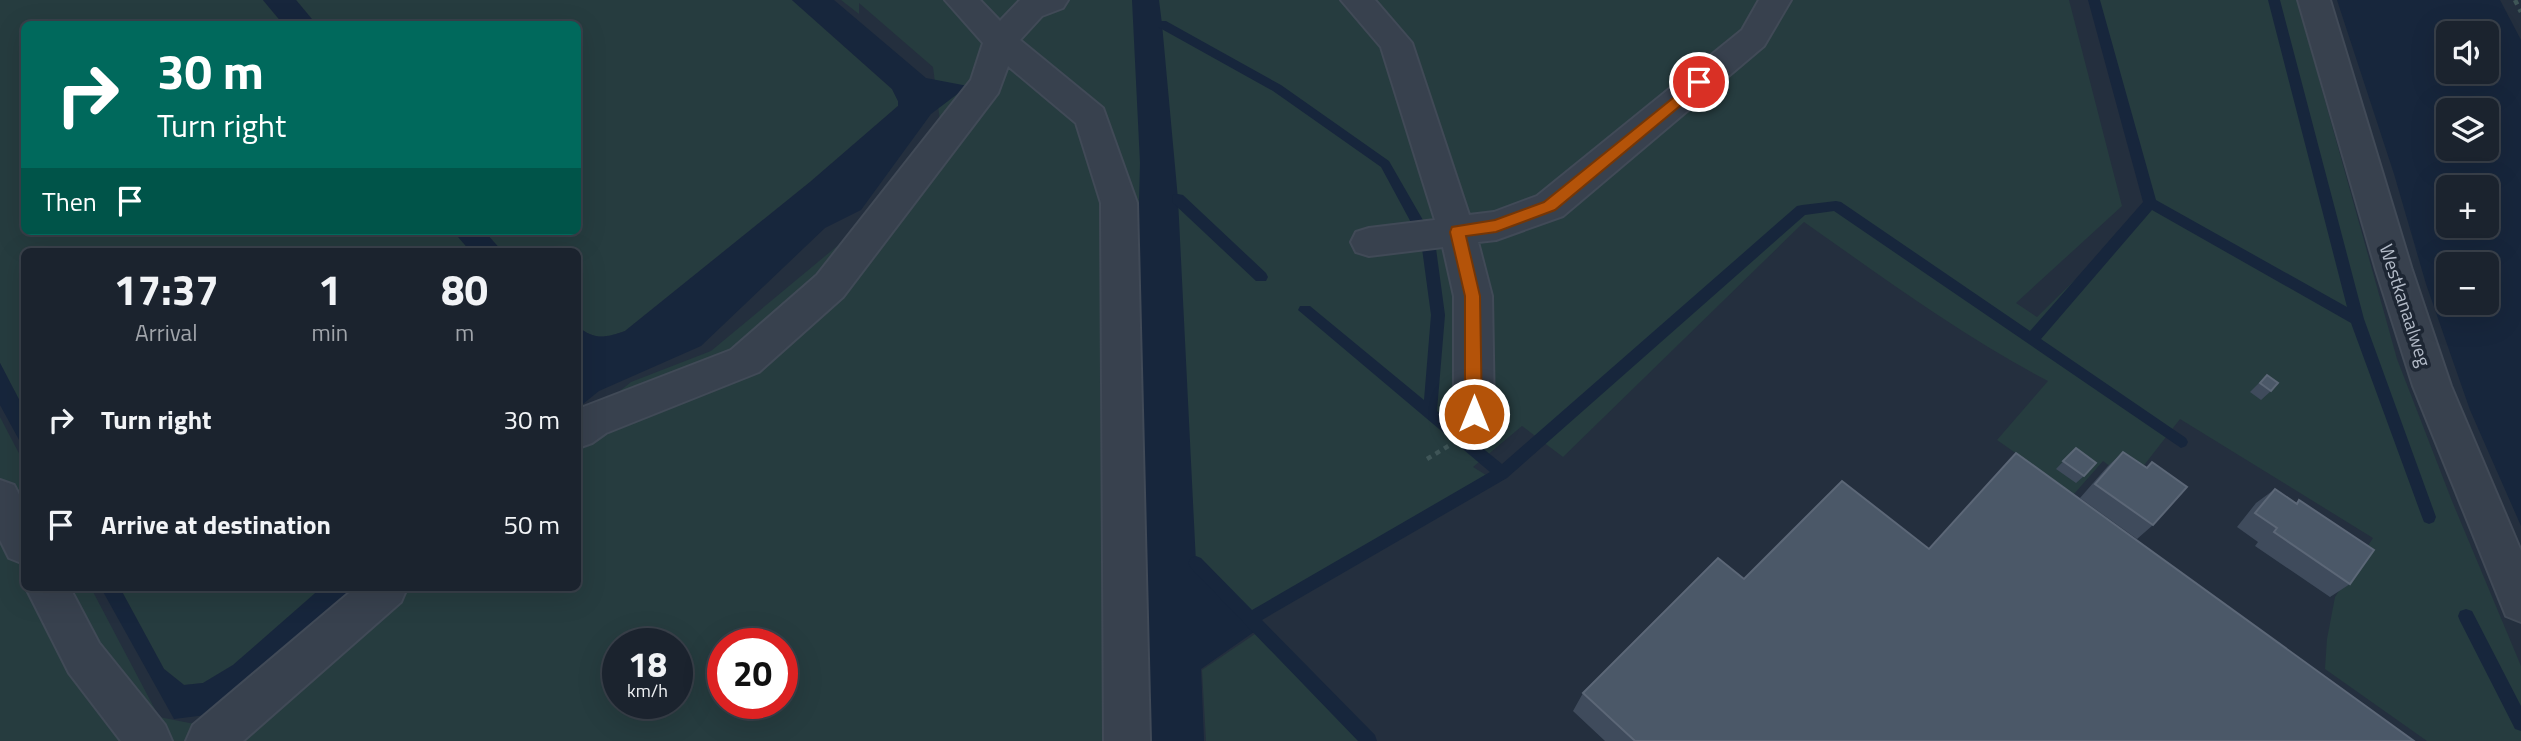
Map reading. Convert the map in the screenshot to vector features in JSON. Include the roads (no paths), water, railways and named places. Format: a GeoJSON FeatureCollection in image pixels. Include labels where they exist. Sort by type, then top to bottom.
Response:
{"type":"FeatureCollection","features":[{"type":"Feature","properties":{"kind":"street"},"geometry":{"type":"LineString","coordinates":[[961,0],[1000,41],[1091,117],[1119,204],[1126,741]]}},
{"type":"Feature","properties":{"kind":"street"},"geometry":{"type":"LineString","coordinates":[[581,429],[592,421],[746,361],[830,286],[986,84],[1000,41],[1031,8],[1052,0]]}},
{"type":"Feature","properties":{"kind":"street"},"geometry":{"type":"LineString","coordinates":[[1357,0],[1396,43],[1448,233],[1473,296],[1474,414]]}},
{"type":"Feature","properties":{"kind":"street"},"geometry":{"type":"LineString","coordinates":[[1382,240],[1496,226],[1550,206],[1753,37],[1775,0]]}},
{"type":"Feature","properties":{"kind":"street","name":"Westkanaalweg"},"geometry":{"type":"LineString","coordinates":[[2314,0],[2394,270],[2432,386],[2521,601]]}},
{"type":"Feature","properties":{"kind":"street"},"geometry":{"type":"LineString","coordinates":[[0,498],[21,539]]}},
{"type":"Feature","properties":{"kind":"street"},"geometry":{"type":"LineString","coordinates":[[49,591],[84,658],[149,741]]}},
{"type":"Feature","properties":{"kind":"street"},"geometry":{"type":"LineString","coordinates":[[209,741],[383,591]]}},
{"type":"Feature","properties":{"kind":"water"},"geometry":{"type":"Polygon","coordinates":[[[263,0],[296,0],[314,21],[280,21],[263,0]]]}},
{"type":"Feature","properties":{"kind":"water"},"geometry":{"type":"Polygon","coordinates":[[[792,0],[834,0],[926,78],[968,86],[931,114],[861,210],[825,228],[701,346],[599,391],[581,406],[581,329],[600,337],[625,331],[810,182],[898,106],[892,89],[792,0]]]}},
{"type":"Feature","properties":{"kind":"water"},"geometry":{"type":"Polygon","coordinates":[[[1132,0],[1159,0],[1162,24],[1178,199],[1196,563],[1254,632],[1201,669],[1204,741],[1140,741],[1135,355],[1140,163],[1132,0]]]}},
{"type":"Feature","properties":{"kind":"water"},"geometry":{"type":"Polygon","coordinates":[[[2337,0],[2500,0],[2521,40],[2521,526],[2470,410],[2437,315],[2499,315],[2499,252],[2436,252],[2436,313],[2394,174],[2337,0]]]}},
{"type":"Feature","properties":{"kind":"water"},"geometry":{"type":"Polygon","coordinates":[[[456,235],[488,235],[499,248],[468,248],[456,235]]]}},
{"type":"Feature","properties":{"kind":"water"},"geometry":{"type":"Polygon","coordinates":[[[0,363],[21,403],[21,444],[0,405],[0,363]]]}},
{"type":"Feature","properties":{"kind":"water"},"geometry":{"type":"Polygon","coordinates":[[[103,591],[122,591],[164,669],[184,685],[203,683],[233,665],[318,591],[360,591],[214,714],[174,719],[103,591]]]}},
{"type":"Feature","properties":{"kind":"waterway"},"geometry":{"type":"LineString","coordinates":[[2094,0],[2150,203]]}},
{"type":"Feature","properties":{"kind":"waterway"},"geometry":{"type":"LineString","coordinates":[[2274,0],[2357,319]]}},
{"type":"Feature","properties":{"kind":"waterway"},"geometry":{"type":"LineString","coordinates":[[1162,24],[1277,88],[1385,164],[1428,241],[1438,315],[1430,413]]}},
{"type":"Feature","properties":{"kind":"waterway"},"geometry":{"type":"LineString","coordinates":[[1178,199],[1261,277]]}},
{"type":"Feature","properties":{"kind":"waterway"},"geometry":{"type":"LineString","coordinates":[[2031,340],[2150,203]]}},
{"type":"Feature","properties":{"kind":"waterway"},"geometry":{"type":"LineString","coordinates":[[2150,203],[2357,319]]}},
{"type":"Feature","properties":{"kind":"waterway"},"geometry":{"type":"LineString","coordinates":[[1502,473],[1802,210],[1836,206],[2031,340]]}},
{"type":"Feature","properties":{"kind":"waterway"},"geometry":{"type":"LineString","coordinates":[[1305,310],[1430,413]]}},
{"type":"Feature","properties":{"kind":"waterway"},"geometry":{"type":"LineString","coordinates":[[2357,319],[2429,517]]}},
{"type":"Feature","properties":{"kind":"waterway"},"geometry":{"type":"LineString","coordinates":[[2031,340],[2181,442]]}},
{"type":"Feature","properties":{"kind":"waterway"},"geometry":{"type":"LineString","coordinates":[[1430,413],[1502,473]]}},
{"type":"Feature","properties":{"kind":"waterway"},"geometry":{"type":"LineString","coordinates":[[1250,619],[1502,473]]}},
{"type":"Feature","properties":{"kind":"waterway"},"geometry":{"type":"LineString","coordinates":[[1196,563],[1250,619]]}},
{"type":"Feature","properties":{"kind":"waterway"},"geometry":{"type":"LineString","coordinates":[[2466,616],[2521,723]]}},
{"type":"Feature","properties":{"kind":"waterway"},"geometry":{"type":"LineString","coordinates":[[1250,619],[1369,741]]}}]}
